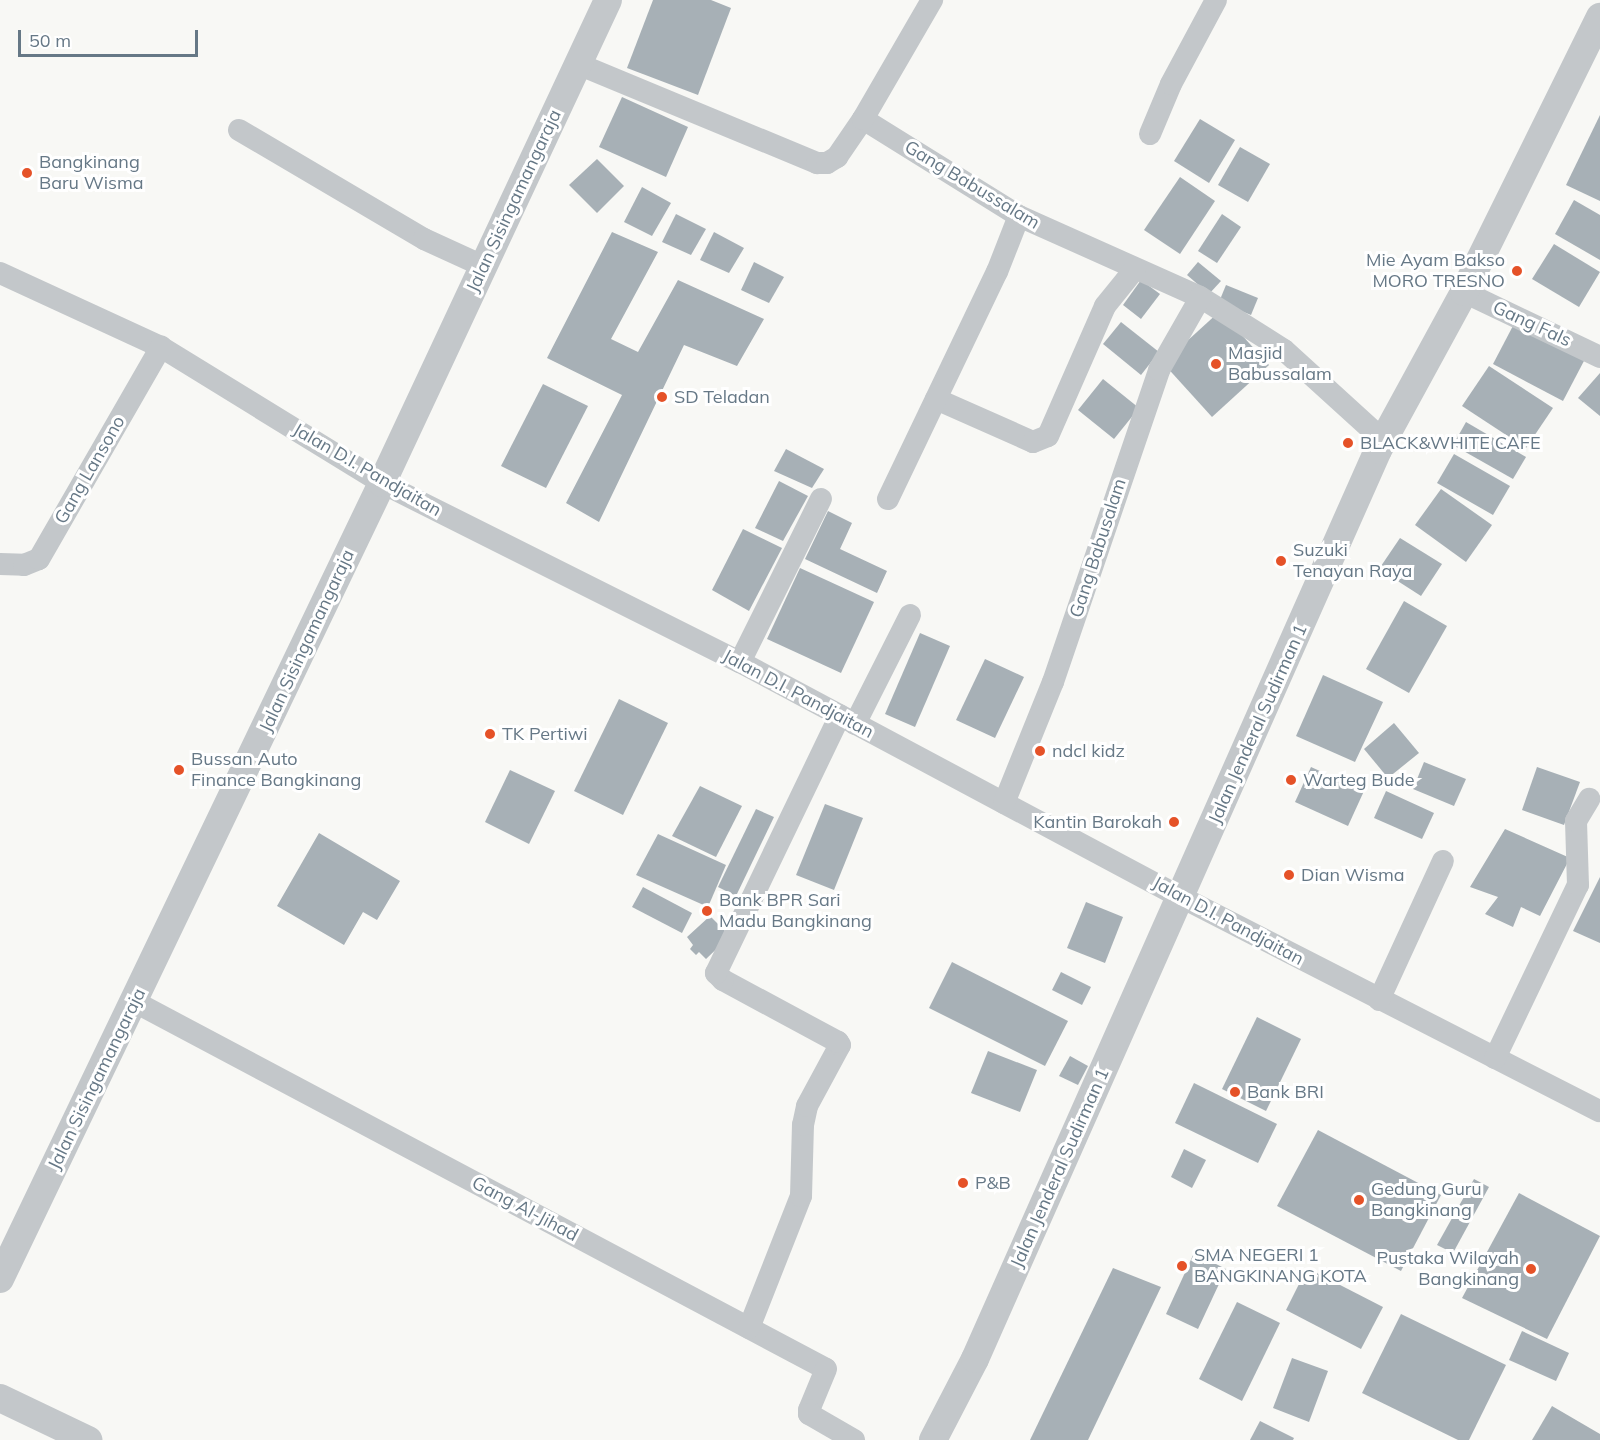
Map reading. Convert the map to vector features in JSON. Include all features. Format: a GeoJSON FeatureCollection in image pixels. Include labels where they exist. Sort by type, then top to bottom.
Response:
{"type":"FeatureCollection","features":[{"type":"Feature","properties":{"kind":"street","name":"Jalan Sisingamangaraja"},"geometry":{"type":"LineString","coordinates":[[0,1279],[135,1002],[382,483],[608,0]]}},
{"type":"Feature","properties":{"kind":"street"},"geometry":{"type":"LineString","coordinates":[[578,64],[818,163],[827,163],[837,157],[863,119],[932,0]]}},
{"type":"Feature","properties":{"kind":"street"},"geometry":{"type":"LineString","coordinates":[[1150,135],[1172,84],[1216,0]]}},
{"type":"Feature","properties":{"kind":"street","name":"Jalan Jenderal Sudirman 1"},"geometry":{"type":"LineString","coordinates":[[933,1440],[975,1359],[1383,440],[1464,292],[1600,17]]}},
{"type":"Feature","properties":{"kind":"street","name":"Gang Babussalam"},"geometry":{"type":"LineString","coordinates":[[863,119],[1019,216],[1200,298],[1284,350],[1383,440]]}},
{"type":"Feature","properties":{"kind":"street"},"geometry":{"type":"LineString","coordinates":[[239,130],[424,239],[483,266]]}},
{"type":"Feature","properties":{"kind":"street"},"geometry":{"type":"LineString","coordinates":[[888,499],[997,272],[1019,216]]}},
{"type":"Feature","properties":{"kind":"street"},"geometry":{"type":"LineString","coordinates":[[936,399],[1033,442],[1048,436],[1105,306],[1135,269]]}},
{"type":"Feature","properties":{"kind":"street","name":"Jalan D.I. Pandjaitan"},"geometry":{"type":"LineString","coordinates":[[0,273],[161,346],[382,483],[740,662],[1181,897],[1600,1110]]}},
{"type":"Feature","properties":{"kind":"street","name":"Gang Fals"},"geometry":{"type":"LineString","coordinates":[[1464,292],[1600,357]]}},
{"type":"Feature","properties":{"kind":"street","name":"Gang Babusalam"},"geometry":{"type":"LineString","coordinates":[[1004,803],[1057,671],[1155,380],[1200,298]]}},
{"type":"Feature","properties":{"kind":"street","name":"Gang Lansono"},"geometry":{"type":"LineString","coordinates":[[0,564],[24,565],[39,559],[161,346]]}},
{"type":"Feature","properties":{"kind":"street"},"geometry":{"type":"LineString","coordinates":[[740,662],[821,499]]}},
{"type":"Feature","properties":{"kind":"street"},"geometry":{"type":"LineString","coordinates":[[749,1328],[801,1196],[803,1125],[807,1106],[839,1051],[840,1045],[723,980],[716,973],[847,720],[910,615]]}},
{"type":"Feature","properties":{"kind":"street"},"geometry":{"type":"LineString","coordinates":[[1495,1058],[1578,885],[1576,821],[1589,799]]}},
{"type":"Feature","properties":{"kind":"street"},"geometry":{"type":"LineString","coordinates":[[1379,999],[1443,861]]}},
{"type":"Feature","properties":{"kind":"street","name":"Gang Al-Jihad"},"geometry":{"type":"LineString","coordinates":[[135,1002],[826,1369],[808,1410],[809,1414],[854,1440]]}},
{"type":"Feature","properties":{"kind":"street"},"geometry":{"type":"LineString","coordinates":[[0,1398],[78,1438]]}},
{"type":"Feature","properties":{"kind":"building"},"geometry":{"type":"Polygon","coordinates":[[[653,0],[711,0],[731,8],[698,95],[627,68],[653,0]]]}},
{"type":"Feature","properties":{"kind":"building"},"geometry":{"type":"Polygon","coordinates":[[[622,97],[688,127],[666,177],[599,147],[622,97]]]}},
{"type":"Feature","properties":{"kind":"building"},"geometry":{"type":"Polygon","coordinates":[[[1600,115],[1600,201],[1566,185],[1600,115]]]}},
{"type":"Feature","properties":{"kind":"building"},"geometry":{"type":"Polygon","coordinates":[[[1200,119],[1235,140],[1209,183],[1174,161],[1200,119]]]}},
{"type":"Feature","properties":{"kind":"building"},"geometry":{"type":"Polygon","coordinates":[[[1240,147],[1270,164],[1248,202],[1218,185],[1240,147]]]}},
{"type":"Feature","properties":{"kind":"building"},"geometry":{"type":"Polygon","coordinates":[[[597,159],[624,186],[597,213],[569,185],[597,159]]]}},
{"type":"Feature","properties":{"kind":"building"},"geometry":{"type":"Polygon","coordinates":[[[1180,177],[1215,201],[1180,254],[1144,230],[1180,177]]]}},
{"type":"Feature","properties":{"kind":"building"},"geometry":{"type":"Polygon","coordinates":[[[642,187],[671,203],[652,236],[624,222],[642,187]]]}},
{"type":"Feature","properties":{"kind":"building"},"geometry":{"type":"Polygon","coordinates":[[[1574,200],[1600,215],[1600,260],[1555,234],[1574,200]]]}},
{"type":"Feature","properties":{"kind":"building"},"geometry":{"type":"Polygon","coordinates":[[[676,214],[706,229],[691,255],[662,242],[676,214]]]}},
{"type":"Feature","properties":{"kind":"building"},"geometry":{"type":"Polygon","coordinates":[[[1222,214],[1241,227],[1217,263],[1198,251],[1222,214]]]}},
{"type":"Feature","properties":{"kind":"building"},"geometry":{"type":"Polygon","coordinates":[[[612,232],[658,252],[611,339],[638,352],[678,280],[764,319],[737,366],[684,345],[599,522],[566,503],[622,395],[547,358],[612,232]]]}},
{"type":"Feature","properties":{"kind":"building"},"geometry":{"type":"Polygon","coordinates":[[[714,232],[744,248],[729,273],[700,260],[714,232]]]}},
{"type":"Feature","properties":{"kind":"building"},"geometry":{"type":"Polygon","coordinates":[[[1554,244],[1600,272],[1579,307],[1532,279],[1554,244]]]}},
{"type":"Feature","properties":{"kind":"building"},"geometry":{"type":"Polygon","coordinates":[[[754,262],[784,277],[769,303],[741,290],[754,262]]]}},
{"type":"Feature","properties":{"kind":"building"},"geometry":{"type":"Polygon","coordinates":[[[1198,262],[1221,281],[1209,294],[1187,275],[1198,262]]]}},
{"type":"Feature","properties":{"kind":"building"},"geometry":{"type":"Polygon","coordinates":[[[1141,280],[1160,294],[1141,319],[1123,305],[1141,280]]]}},
{"type":"Feature","properties":{"kind":"building"},"geometry":{"type":"Polygon","coordinates":[[[1226,285],[1258,298],[1251,315],[1219,302],[1226,285]]]}},
{"type":"Feature","properties":{"kind":"building","name":"Masjid Babussalam"},"geometry":{"type":"Polygon","coordinates":[[[1220,311],[1269,365],[1212,417],[1163,363],[1220,311]]]}},
{"type":"Feature","properties":{"kind":"building"},"geometry":{"type":"Polygon","coordinates":[[[1121,322],[1159,352],[1141,375],[1103,344],[1121,322]]]}},
{"type":"Feature","properties":{"kind":"building"},"geometry":{"type":"Polygon","coordinates":[[[1515,322],[1585,359],[1563,401],[1493,364],[1515,322]]]}},
{"type":"Feature","properties":{"kind":"building"},"geometry":{"type":"Polygon","coordinates":[[[1489,366],[1553,408],[1526,448],[1462,406],[1489,366]]]}},
{"type":"Feature","properties":{"kind":"building"},"geometry":{"type":"Polygon","coordinates":[[[1600,373],[1600,416],[1578,398],[1600,373]]]}},
{"type":"Feature","properties":{"kind":"building"},"geometry":{"type":"Polygon","coordinates":[[[1103,379],[1139,408],[1114,439],[1078,410],[1103,379]]]}},
{"type":"Feature","properties":{"kind":"building"},"geometry":{"type":"Polygon","coordinates":[[[543,384],[588,406],[546,488],[501,466],[543,384]]]}},
{"type":"Feature","properties":{"kind":"building"},"geometry":{"type":"Polygon","coordinates":[[[1466,422],[1526,457],[1513,479],[1453,445],[1466,422]]]}},
{"type":"Feature","properties":{"kind":"building"},"geometry":{"type":"Polygon","coordinates":[[[786,449],[824,469],[812,488],[774,471],[786,449]]]}},
{"type":"Feature","properties":{"kind":"building"},"geometry":{"type":"Polygon","coordinates":[[[1454,454],[1510,486],[1493,515],[1437,483],[1454,454]]]}},
{"type":"Feature","properties":{"kind":"building"},"geometry":{"type":"Polygon","coordinates":[[[779,481],[808,496],[783,541],[755,528],[779,481]]]}},
{"type":"Feature","properties":{"kind":"building"},"geometry":{"type":"Polygon","coordinates":[[[1441,489],[1492,525],[1466,562],[1415,525],[1441,489]]]}},
{"type":"Feature","properties":{"kind":"building"},"geometry":{"type":"Polygon","coordinates":[[[828,511],[852,523],[840,549],[887,571],[877,593],[805,559],[828,511]]]}},
{"type":"Feature","properties":{"kind":"building"},"geometry":{"type":"Polygon","coordinates":[[[743,529],[782,548],[749,611],[712,590],[743,529]]]}},
{"type":"Feature","properties":{"kind":"building"},"geometry":{"type":"Polygon","coordinates":[[[1400,538],[1442,564],[1421,596],[1379,569],[1400,538]]]}},
{"type":"Feature","properties":{"kind":"building"},"geometry":{"type":"Polygon","coordinates":[[[800,568],[874,602],[841,673],[767,639],[800,568]]]}},
{"type":"Feature","properties":{"kind":"building"},"geometry":{"type":"Polygon","coordinates":[[[1404,601],[1447,626],[1409,693],[1366,669],[1404,601]]]}},
{"type":"Feature","properties":{"kind":"building"},"geometry":{"type":"Polygon","coordinates":[[[920,633],[950,646],[915,727],[885,714],[920,633]]]}},
{"type":"Feature","properties":{"kind":"building"},"geometry":{"type":"Polygon","coordinates":[[[985,659],[1024,677],[995,738],[956,720],[985,659]]]}},
{"type":"Feature","properties":{"kind":"building"},"geometry":{"type":"Polygon","coordinates":[[[1323,675],[1383,702],[1355,762],[1296,736],[1323,675]]]}},
{"type":"Feature","properties":{"kind":"building"},"geometry":{"type":"Polygon","coordinates":[[[619,699],[668,723],[623,815],[574,791],[619,699]]]}},
{"type":"Feature","properties":{"kind":"building"},"geometry":{"type":"Polygon","coordinates":[[[1394,723],[1419,753],[1388,778],[1364,749],[1394,723]]]}},
{"type":"Feature","properties":{"kind":"building"},"geometry":{"type":"Polygon","coordinates":[[[1424,762],[1466,779],[1454,806],[1413,789],[1424,762]]]}},
{"type":"Feature","properties":{"kind":"building"},"geometry":{"type":"Polygon","coordinates":[[[1311,767],[1364,791],[1348,826],[1295,802],[1311,767]]]}},
{"type":"Feature","properties":{"kind":"building"},"geometry":{"type":"Polygon","coordinates":[[[1537,767],[1580,782],[1564,825],[1522,810],[1537,767]]]}},
{"type":"Feature","properties":{"kind":"building"},"geometry":{"type":"Polygon","coordinates":[[[510,770],[555,791],[529,844],[485,822],[510,770]]]}},
{"type":"Feature","properties":{"kind":"building"},"geometry":{"type":"Polygon","coordinates":[[[700,786],[742,806],[716,857],[672,836],[700,786]]]}},
{"type":"Feature","properties":{"kind":"building"},"geometry":{"type":"Polygon","coordinates":[[[1386,791],[1434,813],[1422,839],[1374,818],[1386,791]]]}},
{"type":"Feature","properties":{"kind":"building"},"geometry":{"type":"Polygon","coordinates":[[[825,804],[863,818],[834,890],[796,875],[825,804]]]}},
{"type":"Feature","properties":{"kind":"building"},"geometry":{"type":"Polygon","coordinates":[[[756,809],[774,817],[736,896],[718,887],[756,809]]]}},
{"type":"Feature","properties":{"kind":"building"},"geometry":{"type":"Polygon","coordinates":[[[1505,829],[1570,858],[1540,916],[1521,907],[1513,927],[1485,914],[1498,897],[1470,887],[1505,829]]]}},
{"type":"Feature","properties":{"kind":"building"},"geometry":{"type":"Polygon","coordinates":[[[319,833],[400,881],[377,920],[363,912],[344,945],[277,906],[319,833]]]}},
{"type":"Feature","properties":{"kind":"building"},"geometry":{"type":"Polygon","coordinates":[[[658,834],[726,865],[708,907],[636,875],[658,834]]]}},
{"type":"Feature","properties":{"kind":"building"},"geometry":{"type":"Polygon","coordinates":[[[1600,877],[1600,943],[1573,931],[1600,877]]]}},
{"type":"Feature","properties":{"kind":"building"},"geometry":{"type":"Polygon","coordinates":[[[643,887],[692,913],[682,933],[632,907],[643,887]]]}},
{"type":"Feature","properties":{"kind":"building"},"geometry":{"type":"Polygon","coordinates":[[[1086,902],[1123,917],[1105,963],[1067,948],[1086,902]]]}},
{"type":"Feature","properties":{"kind":"building"},"geometry":{"type":"Polygon","coordinates":[[[710,916],[730,936],[706,959],[699,952],[696,955],[690,949],[693,945],[687,937],[710,916]]]}},
{"type":"Feature","properties":{"kind":"building"},"geometry":{"type":"Polygon","coordinates":[[[952,962],[1068,1021],[1045,1066],[929,1008],[952,962]]]}},
{"type":"Feature","properties":{"kind":"building"},"geometry":{"type":"Polygon","coordinates":[[[1061,972],[1091,987],[1082,1005],[1052,990],[1061,972]]]}},
{"type":"Feature","properties":{"kind":"building"},"geometry":{"type":"Polygon","coordinates":[[[1257,1017],[1301,1039],[1266,1111],[1222,1089],[1257,1017]]]}},
{"type":"Feature","properties":{"kind":"building"},"geometry":{"type":"Polygon","coordinates":[[[988,1051],[1037,1070],[1020,1112],[971,1093],[988,1051]]]}},
{"type":"Feature","properties":{"kind":"building"},"geometry":{"type":"Polygon","coordinates":[[[1070,1056],[1088,1066],[1078,1085],[1059,1076],[1070,1056]]]}},
{"type":"Feature","properties":{"kind":"building"},"geometry":{"type":"Polygon","coordinates":[[[1194,1083],[1277,1124],[1258,1163],[1175,1123],[1194,1083]]]}},
{"type":"Feature","properties":{"kind":"building","name":"Gedung Guru Bangkinang"},"geometry":{"type":"Polygon","coordinates":[[[1318,1130],[1441,1195],[1401,1271],[1277,1206],[1318,1130]]]}},
{"type":"Feature","properties":{"kind":"building"},"geometry":{"type":"Polygon","coordinates":[[[1184,1149],[1206,1160],[1192,1188],[1171,1177],[1184,1149]]]}},
{"type":"Feature","properties":{"kind":"building"},"geometry":{"type":"Polygon","coordinates":[[[1474,1179],[1489,1187],[1453,1253],[1437,1245],[1474,1179]]]}},
{"type":"Feature","properties":{"kind":"building","name":"Pustaka Wilayah Bangkinang"},"geometry":{"type":"Polygon","coordinates":[[[1519,1193],[1600,1236],[1547,1339],[1462,1298],[1519,1193]]]}},
{"type":"Feature","properties":{"kind":"building"},"geometry":{"type":"Polygon","coordinates":[[[1194,1253],[1226,1269],[1198,1329],[1166,1314],[1194,1253]]]}},
{"type":"Feature","properties":{"kind":"building"},"geometry":{"type":"Polygon","coordinates":[[[1113,1268],[1161,1287],[1088,1440],[1030,1440],[1113,1268]]]}},
{"type":"Feature","properties":{"kind":"building"},"geometry":{"type":"Polygon","coordinates":[[[1307,1268],[1383,1307],[1361,1349],[1286,1310],[1307,1268]]]}},
{"type":"Feature","properties":{"kind":"building"},"geometry":{"type":"Polygon","coordinates":[[[1237,1302],[1280,1323],[1242,1401],[1199,1379],[1237,1302]]]}},
{"type":"Feature","properties":{"kind":"building"},"geometry":{"type":"Polygon","coordinates":[[[1401,1314],[1506,1365],[1469,1440],[1458,1440],[1362,1393],[1401,1314]]]}},
{"type":"Feature","properties":{"kind":"building"},"geometry":{"type":"Polygon","coordinates":[[[1522,1331],[1569,1353],[1556,1381],[1509,1360],[1522,1331]]]}},
{"type":"Feature","properties":{"kind":"building"},"geometry":{"type":"Polygon","coordinates":[[[1292,1358],[1328,1371],[1309,1422],[1273,1408],[1292,1358]]]}},
{"type":"Feature","properties":{"kind":"building"},"geometry":{"type":"Polygon","coordinates":[[[1552,1406],[1600,1434],[1600,1440],[1532,1440],[1552,1406]]]}},
{"type":"Feature","properties":{"kind":"building"},"geometry":{"type":"Polygon","coordinates":[[[1260,1421],[1294,1438],[1293,1440],[1250,1440],[1260,1421]]]}},
{"type":"Feature","properties":{"kind":"place","name":"Bangkinang Baru Wisma"},"geometry":{"type":"Point","coordinates":[27,173]}},
{"type":"Feature","properties":{"kind":"place","name":"Mie Ayam Bakso MORO TRESNO"},"geometry":{"type":"Point","coordinates":[1517,271]}},
{"type":"Feature","properties":{"kind":"place","name":"Masjid Babussalam"},"geometry":{"type":"Point","coordinates":[1216,364]}},
{"type":"Feature","properties":{"kind":"place","name":"SD Teladan"},"geometry":{"type":"Point","coordinates":[662,397]}},
{"type":"Feature","properties":{"kind":"place","name":"BLACK&WHITE CAFE"},"geometry":{"type":"Point","coordinates":[1348,443]}},
{"type":"Feature","properties":{"kind":"place","name":"Suzuki Tenayan Raya"},"geometry":{"type":"Point","coordinates":[1281,561]}},
{"type":"Feature","properties":{"kind":"place","name":"TK Pertiwi"},"geometry":{"type":"Point","coordinates":[490,734]}},
{"type":"Feature","properties":{"kind":"place","name":"ndcl kidz"},"geometry":{"type":"Point","coordinates":[1040,751]}},
{"type":"Feature","properties":{"kind":"place","name":"Bussan Auto Finance Bangkinang"},"geometry":{"type":"Point","coordinates":[179,770]}},
{"type":"Feature","properties":{"kind":"place","name":"Warteg Bude"},"geometry":{"type":"Point","coordinates":[1291,780]}},
{"type":"Feature","properties":{"kind":"place","name":"Kantin Barokah"},"geometry":{"type":"Point","coordinates":[1174,822]}},
{"type":"Feature","properties":{"kind":"place","name":"Dian Wisma"},"geometry":{"type":"Point","coordinates":[1289,875]}},
{"type":"Feature","properties":{"kind":"place","name":"Bank BPR Sari Madu Bangkinang"},"geometry":{"type":"Point","coordinates":[707,911]}},
{"type":"Feature","properties":{"kind":"place","name":"Bank BRI"},"geometry":{"type":"Point","coordinates":[1235,1092]}},
{"type":"Feature","properties":{"kind":"place","name":"P&B"},"geometry":{"type":"Point","coordinates":[963,1183]}},
{"type":"Feature","properties":{"kind":"place","name":"Gedung Guru Bangkinang"},"geometry":{"type":"Point","coordinates":[1359,1200]}},
{"type":"Feature","properties":{"kind":"place","name":"SMA NEGERI 1 BANGKINANG KOTA"},"geometry":{"type":"Point","coordinates":[1182,1266]}},
{"type":"Feature","properties":{"kind":"place","name":"Pustaka Wilayah Bangkinang"},"geometry":{"type":"Point","coordinates":[1531,1269]}}]}
